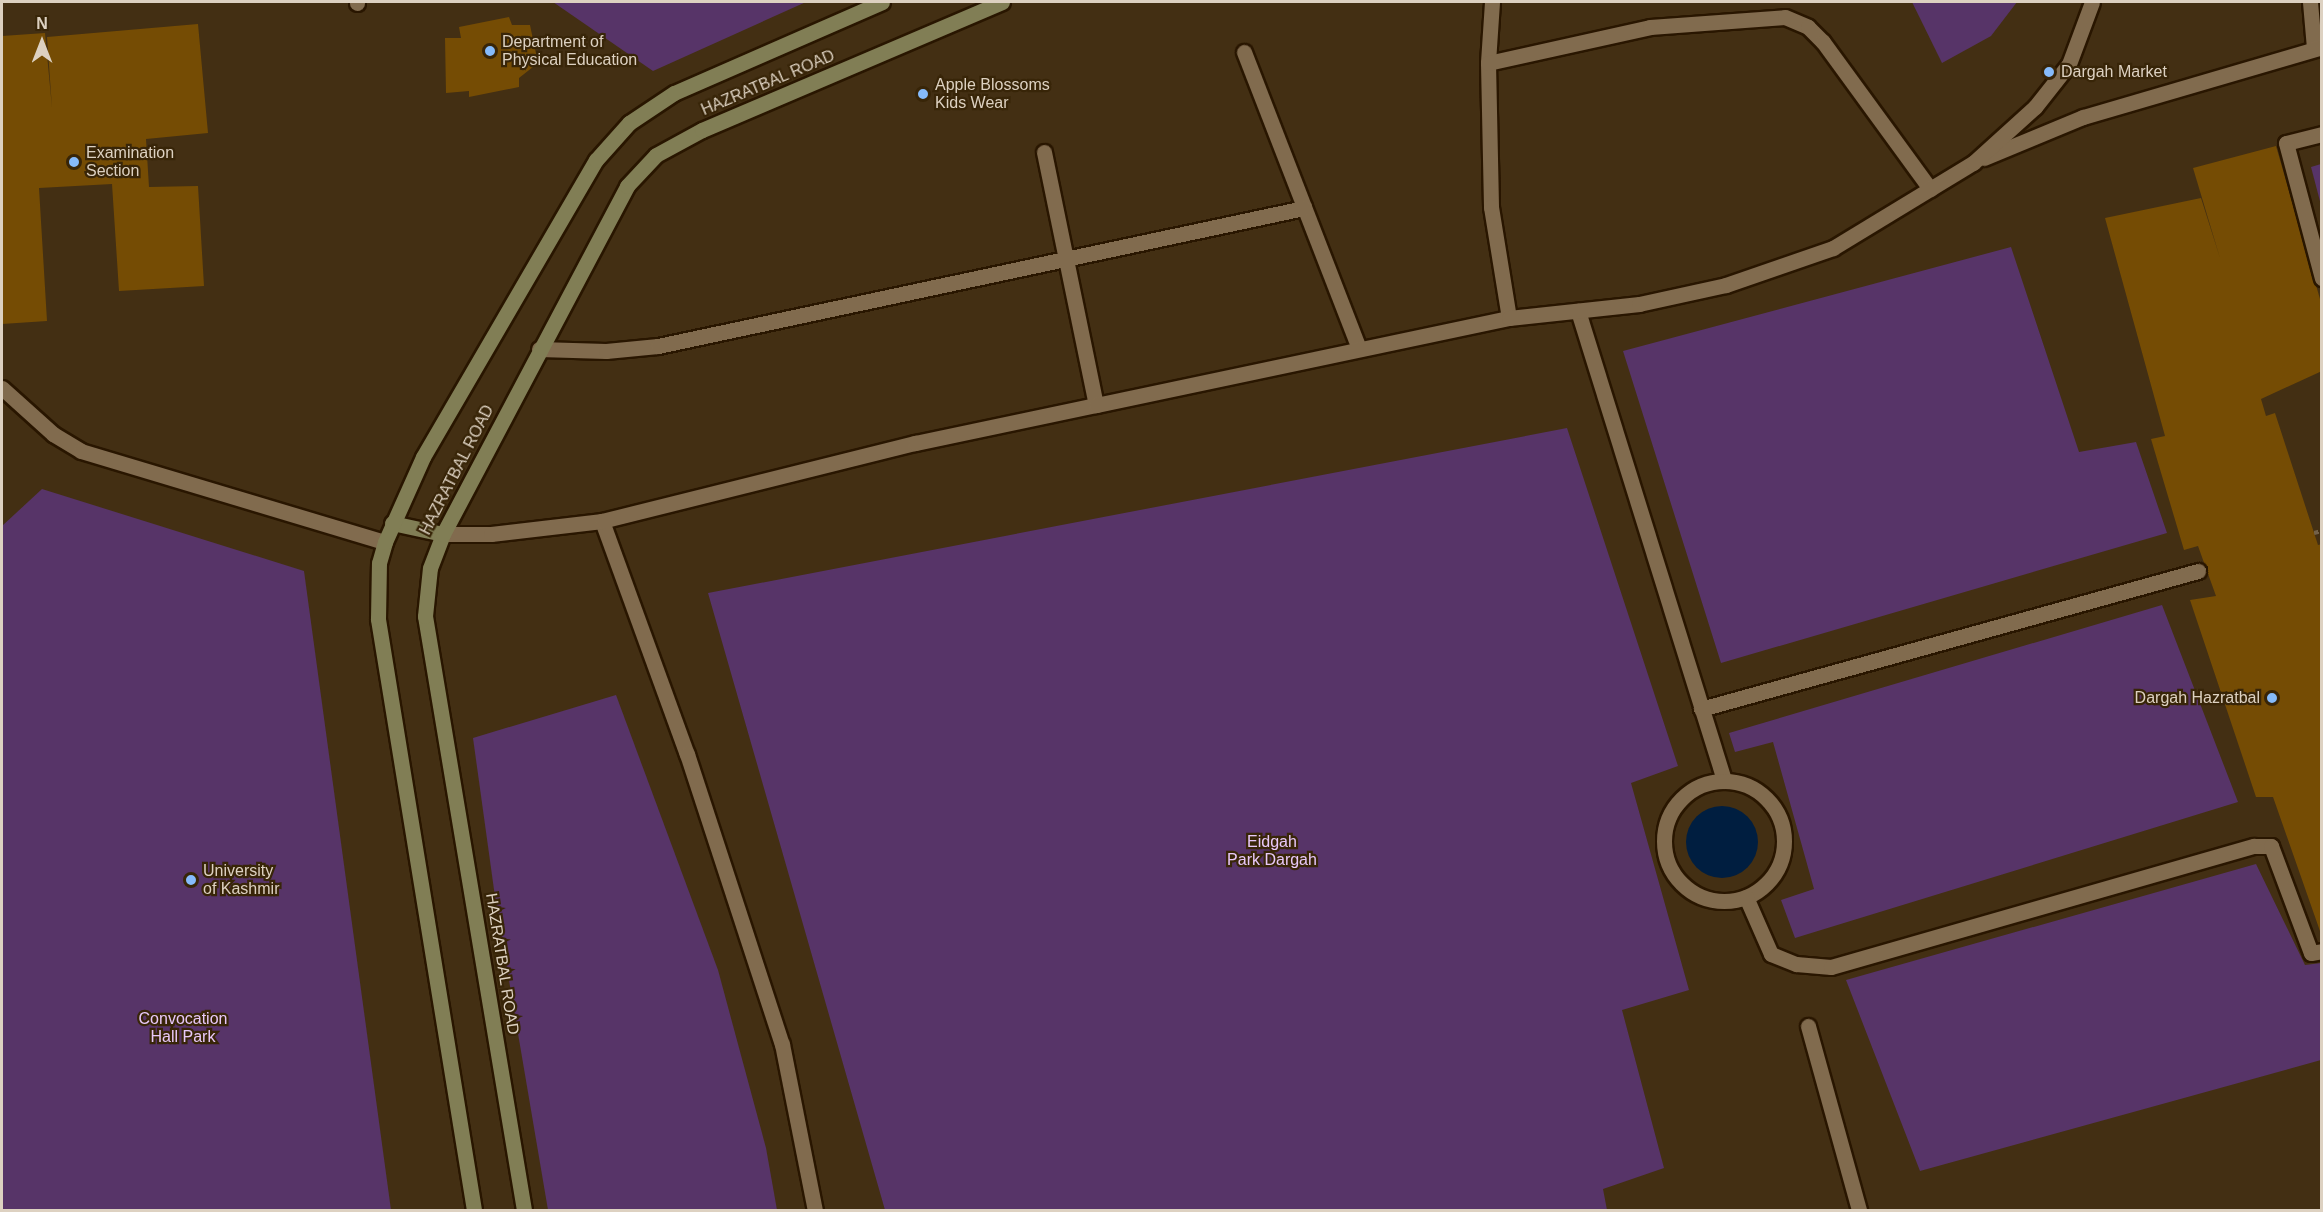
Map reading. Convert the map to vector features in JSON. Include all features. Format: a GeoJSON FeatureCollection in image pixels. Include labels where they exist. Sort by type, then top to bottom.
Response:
{"type":"FeatureCollection","features":[{"type":"Feature","properties":{"kind":"main road","name":"HAZRATBAL ROAD"},"geometry":{"type":"LineString","coordinates":[[474,1210],[378,619],[379,563],[392,523],[423,457],[596,160],[629,123],[674,93],[882,2]]}},
{"type":"Feature","properties":{"kind":"main road","name":"HAZRATBAL ROAD"},"geometry":{"type":"LineString","coordinates":[[524,1210],[425,616],[430,568],[443,534],[627,186],[656,155],[702,130],[1002,2]]}},
{"type":"Feature","properties":{"kind":"main road"},"geometry":{"type":"LineString","coordinates":[[392,523],[443,534]]}},
{"type":"Feature","properties":{"kind":"street"},"geometry":{"type":"LineString","coordinates":[[1492,2],[1488,63],[1491,207],[1509,318]]}},
{"type":"Feature","properties":{"kind":"street"},"geometry":{"type":"LineString","coordinates":[[443,534],[492,534],[602,521],[915,443],[1359,349],[1509,318],[1639,304],[1736,282],[1833,248],[1973,162],[2035,107],[2069,64],[2092,2]]}},
{"type":"Feature","properties":{"kind":"street"},"geometry":{"type":"LineString","coordinates":[[1973,162],[2083,117],[2318,47],[2310,2]]}},
{"type":"Feature","properties":{"kind":"street"},"geometry":{"type":"LineString","coordinates":[[1488,63],[1650,27],[1785,17],[1809,27],[1823,42],[1930,189]]}},
{"type":"Feature","properties":{"kind":"street"},"geometry":{"type":"LineString","coordinates":[[1244,52],[1359,349]]}},
{"type":"Feature","properties":{"kind":"street"},"geometry":{"type":"LineString","coordinates":[[2322,134],[2286,143],[2322,279]]}},
{"type":"Feature","properties":{"kind":"street"},"geometry":{"type":"LineString","coordinates":[[1044,152],[1096,405]]}},
{"type":"Feature","properties":{"kind":"street"},"geometry":{"type":"LineString","coordinates":[[539,349],[606,351],[658,346],[1066,257],[1304,208]]}},
{"type":"Feature","properties":{"kind":"street"},"geometry":{"type":"LineString","coordinates":[[1578,311],[1724,781]]}},
{"type":"Feature","properties":{"kind":"street"},"geometry":{"type":"LineString","coordinates":[[2,388],[53,434],[81,451],[386,542]]}},
{"type":"Feature","properties":{"kind":"street"},"geometry":{"type":"LineString","coordinates":[[602,521],[687,754],[782,1044],[815,1210]]}},
{"type":"Feature","properties":{"kind":"street"},"geometry":{"type":"LineString","coordinates":[[1701,709],[2198,571]]}},
{"type":"Feature","properties":{"kind":"street"},"geometry":{"type":"LineString","coordinates":[[1724,781],[1744,784],[1762,794],[1776,809],[1783,827],[1779,866],[1768,882],[1746,897],[1715,901],[1696,895],[1680,884],[1669,868],[1664,849],[1664,829],[1672,810],[1695,789],[1724,781]]}},
{"type":"Feature","properties":{"kind":"street"},"geometry":{"type":"LineString","coordinates":[[1746,897],[1771,954],[1796,964],[1831,967],[2254,846],[2271,846],[2311,953],[2322,951]]}},
{"type":"Feature","properties":{"kind":"street"},"geometry":{"type":"LineString","coordinates":[[1808,1026],[1859,1210]]}},
{"type":"Feature","properties":{"kind":"path"},"geometry":{"type":"LineString","coordinates":[[2314,533],[2322,531]]}},
{"type":"Feature","properties":{"kind":"green space"},"geometry":{"type":"Polygon","coordinates":[[[553,2],[806,2],[653,71],[553,2]]]}},
{"type":"Feature","properties":{"kind":"green space"},"geometry":{"type":"Polygon","coordinates":[[[1912,2],[2017,2],[1991,36],[1942,63],[1912,2]]]}},
{"type":"Feature","properties":{"kind":"green space"},"geometry":{"type":"Polygon","coordinates":[[[2322,164],[2321,205],[2311,167],[2322,164]]]}},
{"type":"Feature","properties":{"kind":"green space"},"geometry":{"type":"Polygon","coordinates":[[[2011,247],[2079,452],[2136,442],[2167,533],[1721,663],[1623,351],[2011,247]]]}},
{"type":"Feature","properties":{"kind":"green space","name":"Eidgah Park Dargah"},"geometry":{"type":"Polygon","coordinates":[[[1567,428],[1678,766],[1631,783],[1689,990],[1622,1010],[1664,1168],[1603,1189],[1607,1210],[885,1210],[708,593],[1567,428]]]}},
{"type":"Feature","properties":{"kind":"green space","name":"Convocation Hall Park"},"geometry":{"type":"Polygon","coordinates":[[[42,489],[304,571],[391,1210],[2,1210],[2,526],[42,489]]]}},
{"type":"Feature","properties":{"kind":"green space"},"geometry":{"type":"Polygon","coordinates":[[[2162,605],[2238,802],[1795,938],[1781,900],[1814,889],[1773,742],[1735,752],[1729,733],[2162,605]]]}},
{"type":"Feature","properties":{"kind":"green space"},"geometry":{"type":"Polygon","coordinates":[[[616,695],[718,970],[766,1148],[777,1210],[548,1210],[496,904],[473,738],[616,695]]]}},
{"type":"Feature","properties":{"kind":"green space"},"geometry":{"type":"Polygon","coordinates":[[[2256,864],[2305,965],[2321,963],[2321,1060],[1920,1171],[1846,980],[2256,864]]]}},
{"type":"Feature","properties":{"kind":"water"},"geometry":{"type":"Polygon","coordinates":[[[1722,806],[1742,812],[1752,822],[1758,842],[1752,862],[1742,872],[1722,878],[1702,872],[1692,862],[1686,842],[1692,822],[1702,812],[1722,806]]]}},
{"type":"Feature","properties":{"kind":"building","name":"Department of Physical Education"},"geometry":{"type":"Polygon","coordinates":[[[509,17],[512,25],[530,25],[538,63],[519,78],[519,87],[469,97],[469,91],[446,93],[445,38],[461,38],[459,27],[509,17]]]}},
{"type":"Feature","properties":{"kind":"building","name":"Examination Section"},"geometry":{"type":"Polygon","coordinates":[[[198,24],[208,133],[146,139],[149,187],[198,186],[204,286],[119,291],[112,184],[39,188],[47,321],[2,324],[2,36],[45,33],[52,108],[47,37],[198,24]]]}},
{"type":"Feature","properties":{"kind":"building"},"geometry":{"type":"Polygon","coordinates":[[[2276,146],[2322,306],[2322,371],[2261,399],[2266,416],[2275,413],[2318,545],[2322,544],[2321,934],[2273,797],[2256,797],[2190,600],[2216,596],[2198,546],[2184,550],[2151,439],[2165,436],[2105,218],[2201,198],[2220,258],[2193,168],[2276,146]]]}},
{"type":"Feature","properties":{"kind":"place","name":"Department of Physical Education"},"geometry":{"type":"Point","coordinates":[490,51]}},
{"type":"Feature","properties":{"kind":"place","name":"Dargah Market"},"geometry":{"type":"Point","coordinates":[2049,72]}},
{"type":"Feature","properties":{"kind":"place","name":"Apple Blossoms Kids Wear"},"geometry":{"type":"Point","coordinates":[923,94]}},
{"type":"Feature","properties":{"kind":"place","name":"Examination Section"},"geometry":{"type":"Point","coordinates":[74,162]}},
{"type":"Feature","properties":{"kind":"place","name":"Dargah Hazratbal"},"geometry":{"type":"Point","coordinates":[2272,698]}},
{"type":"Feature","properties":{"kind":"place","name":"University of Kashmir"},"geometry":{"type":"Point","coordinates":[191,880]}}]}
